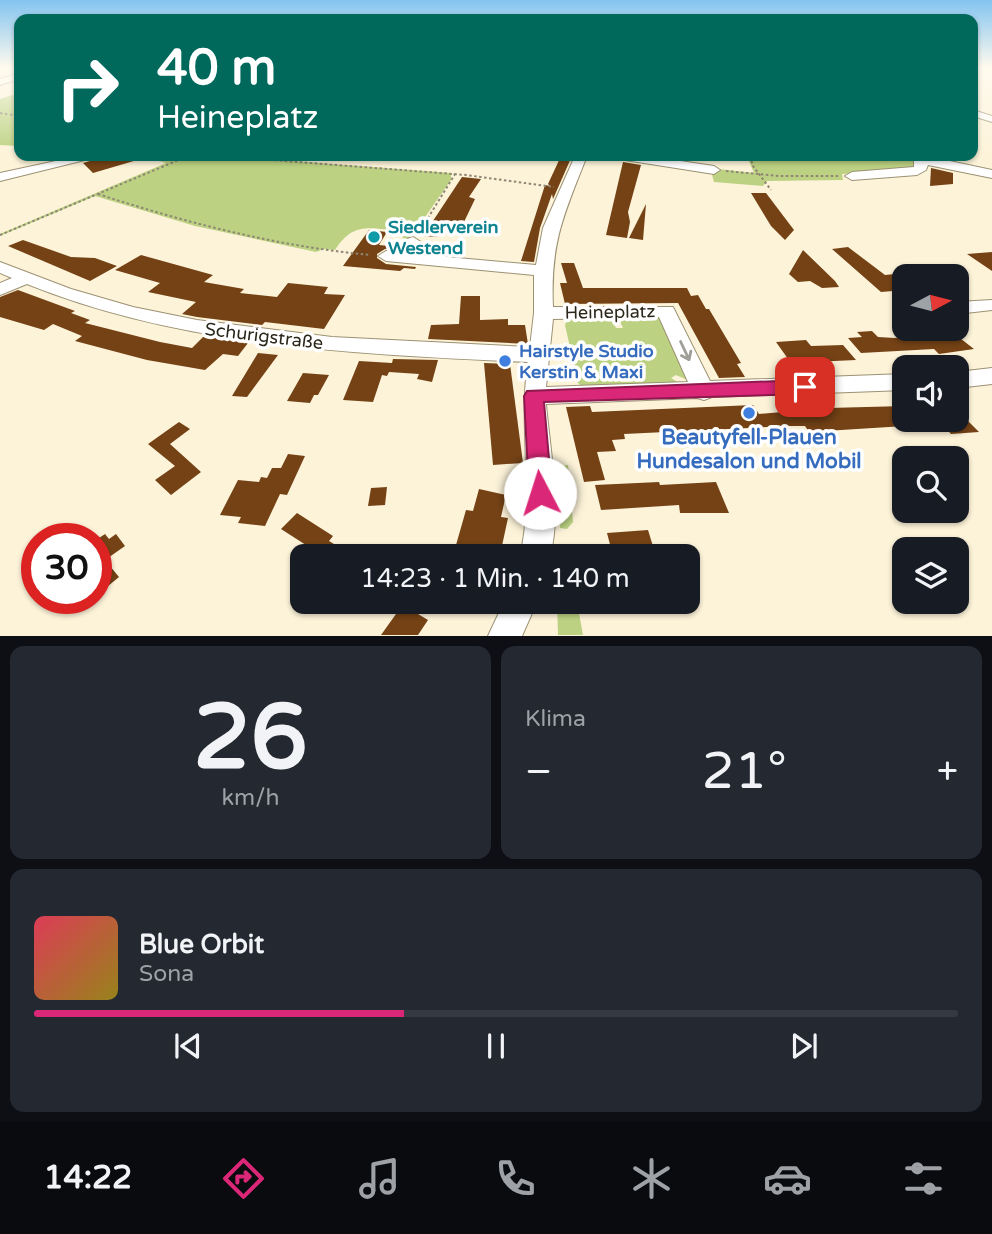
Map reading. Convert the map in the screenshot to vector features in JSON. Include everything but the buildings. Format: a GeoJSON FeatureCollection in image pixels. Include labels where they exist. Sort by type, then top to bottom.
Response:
{"type":"FeatureCollection","features":[{"type":"Feature","properties":{"kind":"street"},"geometry":{"type":"LineString","coordinates":[[0,177],[73,161]]}},
{"type":"Feature","properties":{"kind":"street"},"geometry":{"type":"LineString","coordinates":[[544,313],[543,271],[551,228],[579,161]]}},
{"type":"Feature","properties":{"kind":"street"},"geometry":{"type":"LineString","coordinates":[[656,161],[713,170]]}},
{"type":"Feature","properties":{"kind":"street"},"geometry":{"type":"LineString","coordinates":[[852,176],[917,171],[922,167],[921,161]]}},
{"type":"Feature","properties":{"kind":"street"},"geometry":{"type":"LineString","coordinates":[[934,161],[992,174]]}},
{"type":"Feature","properties":{"kind":"street"},"geometry":{"type":"LineString","coordinates":[[386,256],[408,250],[543,271]]}},
{"type":"Feature","properties":{"kind":"street","name":"Schurigstraße"},"geometry":{"type":"LineString","coordinates":[[0,267],[103,306],[179,325],[257,338],[391,349],[538,355]]}},
{"type":"Feature","properties":{"kind":"street"},"geometry":{"type":"LineString","coordinates":[[0,290],[26,278]]}},
{"type":"Feature","properties":{"kind":"street"},"geometry":{"type":"LineString","coordinates":[[970,307],[991,306]]}},
{"type":"Feature","properties":{"kind":"street","name":"Heineplatz"},"geometry":{"type":"LineString","coordinates":[[538,544],[540,493],[534,396],[544,313],[666,311],[704,392]]}},
{"type":"Feature","properties":{"kind":"street"},"geometry":{"type":"LineString","coordinates":[[969,379],[992,376]]}},
{"type":"Feature","properties":{"kind":"street"},"geometry":{"type":"LineString","coordinates":[[534,396],[704,392],[892,383]]}},
{"type":"Feature","properties":{"kind":"street"},"geometry":{"type":"LineString","coordinates":[[504,635],[515,614]]}},
{"type":"Feature","properties":{"kind":"path"},"geometry":{"type":"LineString","coordinates":[[0,234],[176,161]]}},
{"type":"Feature","properties":{"kind":"path"},"geometry":{"type":"LineString","coordinates":[[285,161],[455,174],[568,188]]}},
{"type":"Feature","properties":{"kind":"path"},"geometry":{"type":"LineString","coordinates":[[752,161],[771,190]]}},
{"type":"Feature","properties":{"kind":"path"},"geometry":{"type":"LineString","coordinates":[[743,173],[852,176]]}},
{"type":"Feature","properties":{"kind":"path"},"geometry":{"type":"LineString","coordinates":[[408,250],[455,174]]}},
{"type":"Feature","properties":{"kind":"path"},"geometry":{"type":"LineString","coordinates":[[97,194],[168,217],[297,246],[386,256]]}},
{"type":"Feature","properties":{"kind":"green space"},"geometry":{"type":"Polygon","coordinates":[[[14,97],[14,146],[0,145],[0,99],[14,97]]]}},
{"type":"Feature","properties":{"kind":"green space"},"geometry":{"type":"Polygon","coordinates":[[[159,161],[292,161],[451,173],[451,180],[409,240],[403,240],[402,231],[364,228],[349,234],[335,250],[324,249],[316,252],[195,226],[95,196],[0,236],[166,163],[159,161]]]}},
{"type":"Feature","properties":{"kind":"green space"},"geometry":{"type":"Polygon","coordinates":[[[749,161],[917,161],[917,166],[912,170],[842,174],[843,180],[767,181],[763,186],[714,182],[710,168],[754,173],[749,161]]]}},
{"type":"Feature","properties":{"kind":"green space"},"geometry":{"type":"Polygon","coordinates":[[[662,316],[692,382],[676,375],[671,378],[684,386],[582,387],[578,383],[565,325],[567,320],[606,317],[611,319],[616,328],[623,328],[618,317],[662,316]]]}},
{"type":"Feature","properties":{"kind":"green space"},"geometry":{"type":"Polygon","coordinates":[[[568,465],[573,522],[567,529],[560,528],[557,466],[568,465]]]}},
{"type":"Feature","properties":{"kind":"green space"},"geometry":{"type":"Polygon","coordinates":[[[557,614],[579,614],[583,635],[558,635],[557,614]]]}},
{"type":"Feature","properties":{"kind":"place","name":"Siedlerverein Westend"},"geometry":{"type":"Point","coordinates":[374,237]}},
{"type":"Feature","properties":{"kind":"place","name":"Hairstyle Studio Kerstin & Maxi"},"geometry":{"type":"Point","coordinates":[505,361]}},
{"type":"Feature","properties":{"kind":"place","name":"Beautyfell-Plauen Hundesalon und Mobil"},"geometry":{"type":"Point","coordinates":[749,413]}},
{"type":"Feature","properties":{"kind":"route"},"geometry":{"type":"LineString","coordinates":[[540,493],[534,396],[805,387]]}}]}
